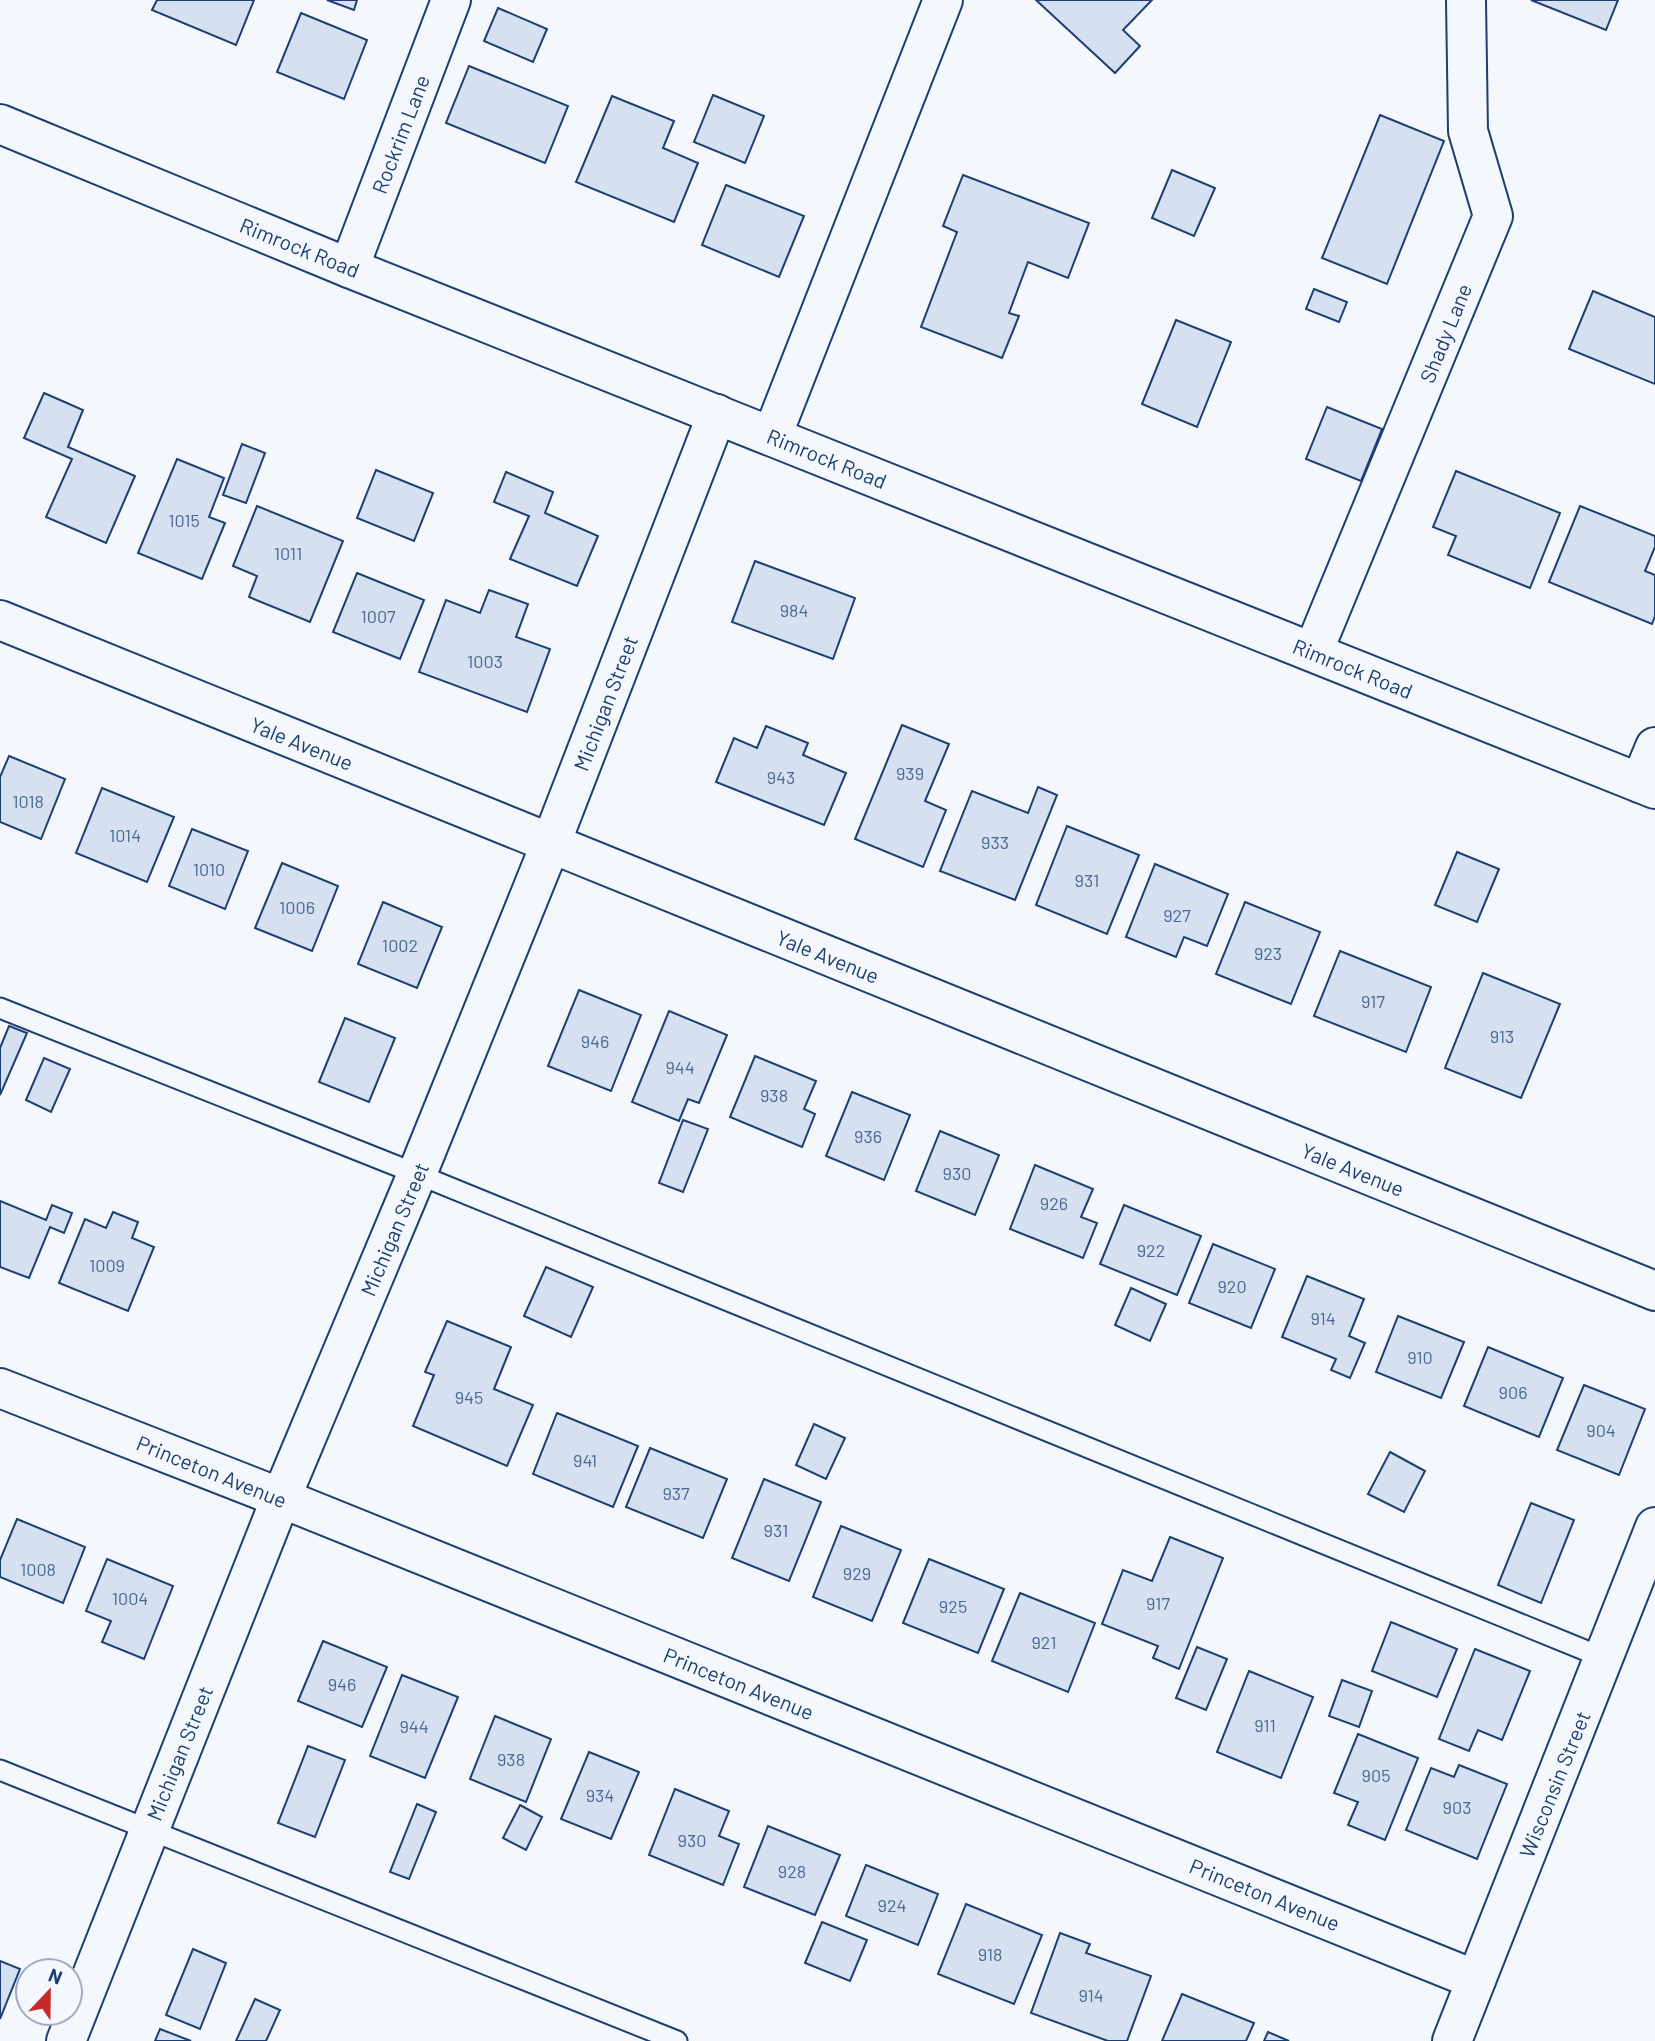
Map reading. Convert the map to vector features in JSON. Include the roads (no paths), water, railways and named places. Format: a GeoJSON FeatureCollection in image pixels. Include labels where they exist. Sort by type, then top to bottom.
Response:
{"type":"FeatureCollection","features":[{"type":"Feature","properties":{"kind":"street","name":"Rockrim Lane"},"geometry":{"type":"LineString","coordinates":[[349,268],[451,0]]}},
{"type":"Feature","properties":{"kind":"street"},"geometry":{"type":"LineString","coordinates":[[772,436],[943,0]]}},
{"type":"Feature","properties":{"kind":"street","name":"Shady Lane"},"geometry":{"type":"LineString","coordinates":[[1313,652],[1493,216],[1468,131],[1466,0]]}},
{"type":"Feature","properties":{"kind":"street","name":"Rimrock Road"},"geometry":{"type":"LineString","coordinates":[[0,124],[349,268],[1648,786]]}},
{"type":"Feature","properties":{"kind":"street","name":"Michigan Street"},"geometry":{"type":"LineString","coordinates":[[66,2041],[281,1498],[417,1174],[551,843],[717,414]]}},
{"type":"Feature","properties":{"kind":"street","name":"Yale Avenue"},"geometry":{"type":"LineString","coordinates":[[0,621],[1655,1292]]}},
{"type":"Feature","properties":{"kind":"street"},"geometry":{"type":"LineString","coordinates":[[1648,786],[1655,747]]}},
{"type":"Feature","properties":{"kind":"street","name":"Princeton Avenue"},"geometry":{"type":"LineString","coordinates":[[0,1388],[281,1498],[1476,1980]]}},
{"type":"Feature","properties":{"kind":"street","name":"Wisconsin Street"},"geometry":{"type":"LineString","coordinates":[[1452,2041],[1655,1527]]}},
{"type":"Feature","properties":{"kind":"lane"},"geometry":{"type":"LineString","coordinates":[[0,1008],[417,1174],[1604,1658]]}},
{"type":"Feature","properties":{"kind":"lane"},"geometry":{"type":"LineString","coordinates":[[0,1770],[677,2041]]}}]}
